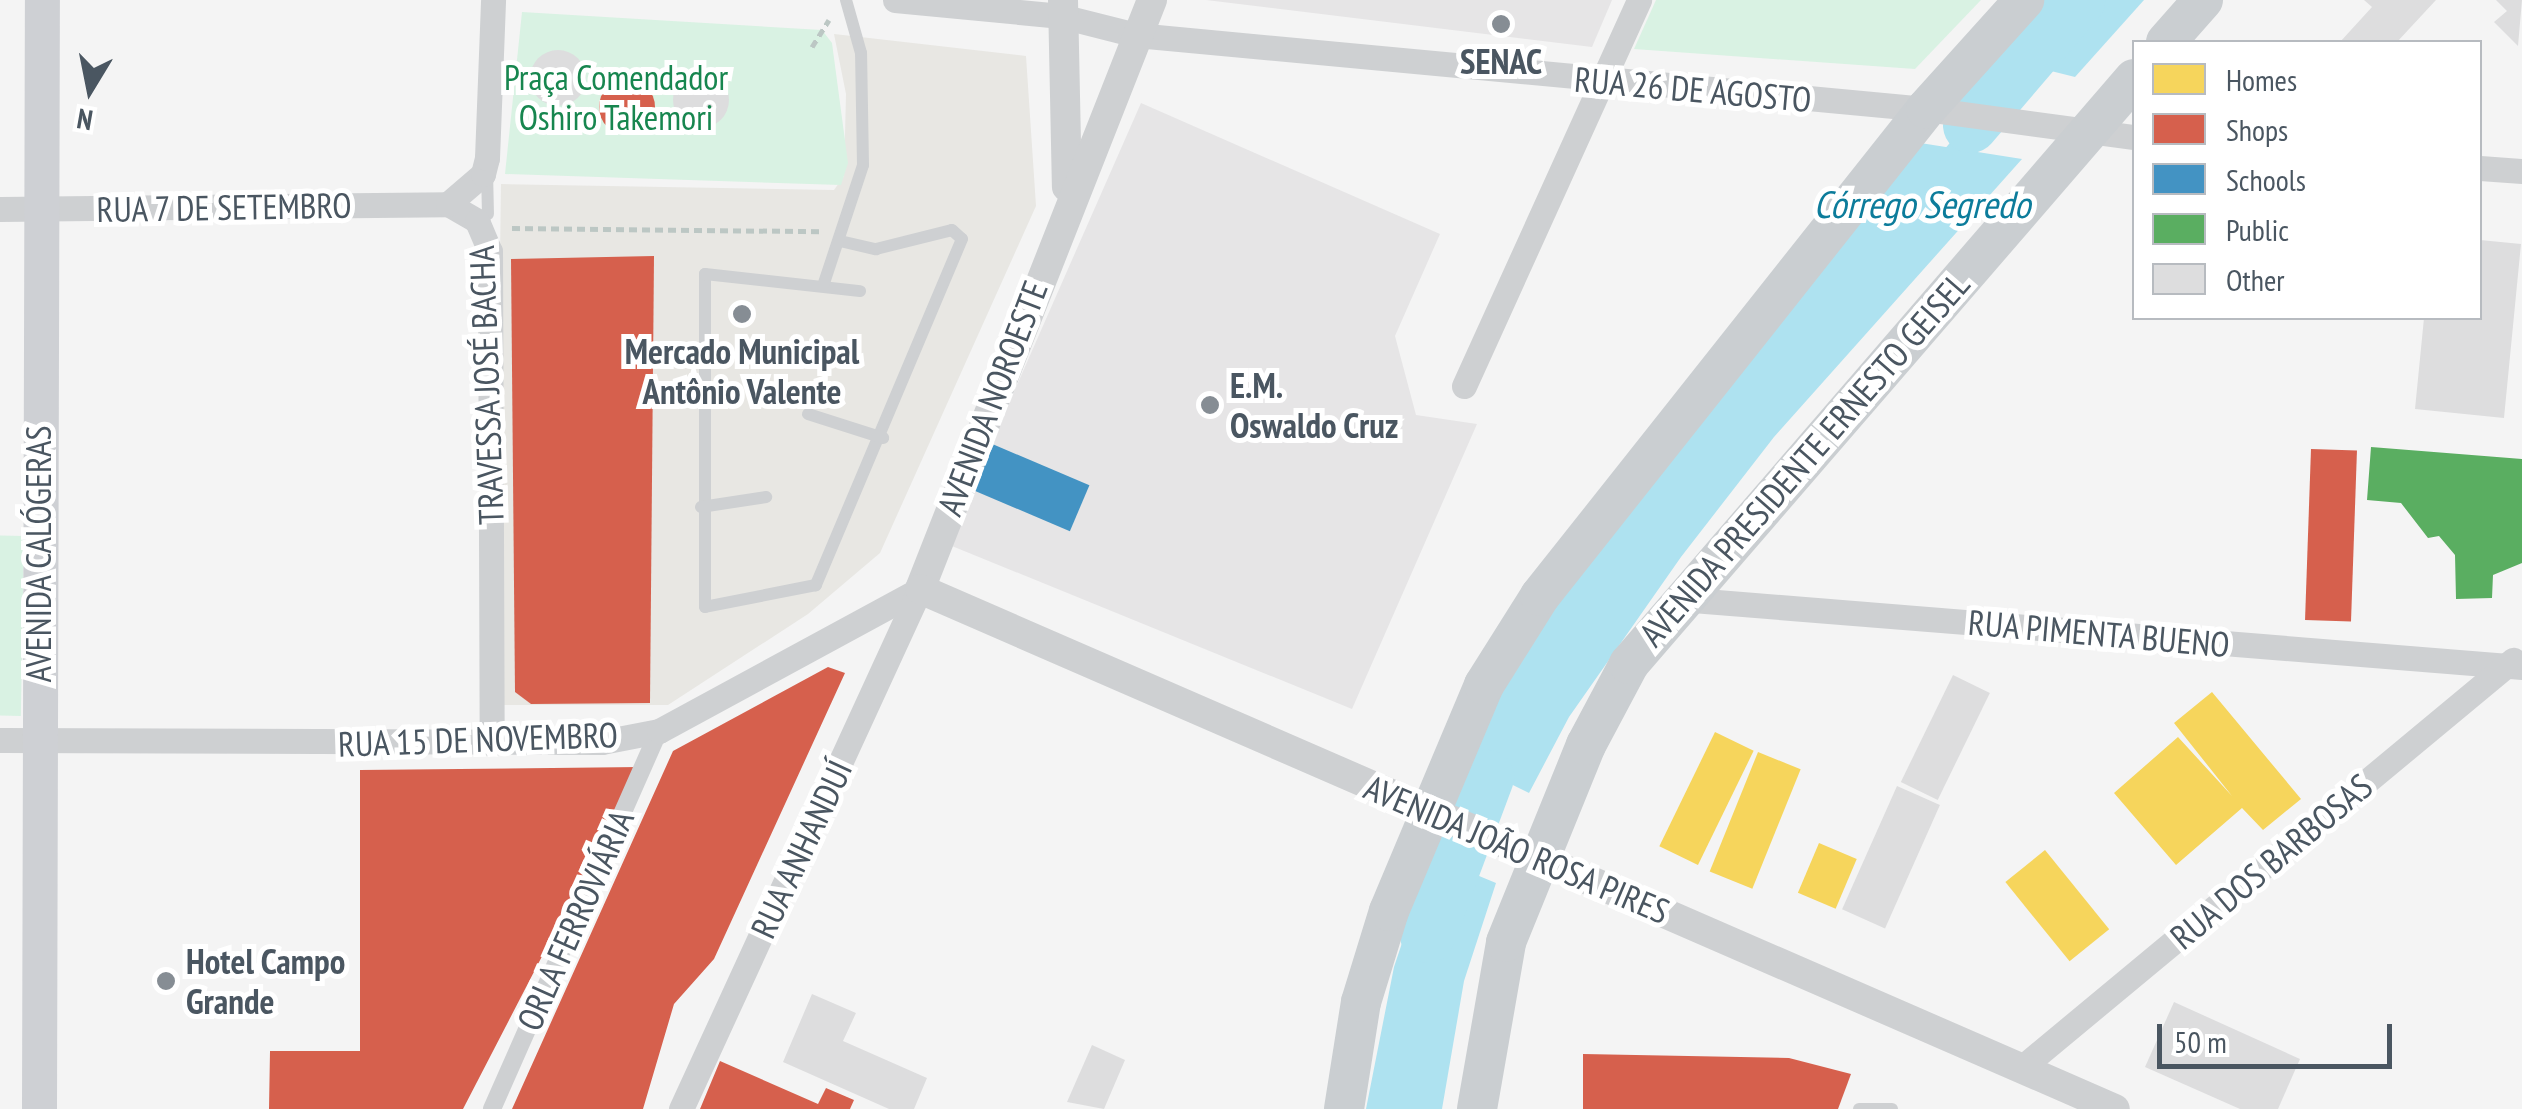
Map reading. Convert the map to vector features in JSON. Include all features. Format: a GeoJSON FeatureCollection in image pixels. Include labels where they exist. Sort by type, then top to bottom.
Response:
{"type":"FeatureCollection","features":[{"type":"Feature","properties":{"kind":"main road","name":"AVENIDA CALÓGERAS"},"geometry":{"type":"LineString","coordinates":[[39,1109],[42,0]]}},
{"type":"Feature","properties":{"kind":"main road"},"geometry":{"type":"LineString","coordinates":[[1344,1109],[1360,1002],[1484,685],[1540,596],[2024,0]]}},
{"type":"Feature","properties":{"kind":"main road"},"geometry":{"type":"LineString","coordinates":[[2168,40],[2203,0]]}},
{"type":"Feature","properties":{"kind":"main road","name":"AVENIDA PRESIDENTE ERNESTO GEISEL"},"geometry":{"type":"LineString","coordinates":[[1477,1109],[1506,942],[1527,851],[1586,745],[1677,598],[2132,81]]}},
{"type":"Feature","properties":{"kind":"street"},"geometry":{"type":"LineString","coordinates":[[487,158],[493,0]]}},
{"type":"Feature","properties":{"kind":"street","name":"RUA 26 DE AGOSTO"},"geometry":{"type":"LineString","coordinates":[[895,0],[1062,8],[1136,36],[1937,110],[2132,137]]}},
{"type":"Feature","properties":{"kind":"street","name":"AVENIDA NOROESTE"},"geometry":{"type":"LineString","coordinates":[[920,589],[1152,0]]}},
{"type":"Feature","properties":{"kind":"street"},"geometry":{"type":"LineString","coordinates":[[1464,386],[1639,0]]}},
{"type":"Feature","properties":{"kind":"street","name":"AVENIDA NOROESTE"},"geometry":{"type":"LineString","coordinates":[[1062,8],[1068,208]]}},
{"type":"Feature","properties":{"kind":"street","name":"TRAVESSA JOSÉ BACHA"},"geometry":{"type":"LineString","coordinates":[[487,158],[483,174],[448,204],[484,221],[490,251],[492,744]]}},
{"type":"Feature","properties":{"kind":"street"},"geometry":{"type":"LineString","coordinates":[[2482,168],[2522,171]]}},
{"type":"Feature","properties":{"kind":"street","name":"RUA 7 DE SETEMBRO"},"geometry":{"type":"LineString","coordinates":[[0,209],[448,204]]}},
{"type":"Feature","properties":{"kind":"street","name":"AVENIDA JOÃO ROSA PIRES"},"geometry":{"type":"LineString","coordinates":[[920,589],[2116,1109]]}},
{"type":"Feature","properties":{"kind":"street","name":"RUA 15 DE NOVEMBRO"},"geometry":{"type":"LineString","coordinates":[[0,740],[492,744],[659,731],[920,589]]}},
{"type":"Feature","properties":{"kind":"street","name":"RUA ANHANDUÍ"},"geometry":{"type":"LineString","coordinates":[[682,1109],[920,589]]}},
{"type":"Feature","properties":{"kind":"street","name":"RUA PIMENTA BUENO"},"geometry":{"type":"LineString","coordinates":[[1677,598],[2517,662]]}},
{"type":"Feature","properties":{"kind":"street","name":"RUA DOS BARBOSAS"},"geometry":{"type":"LineString","coordinates":[[2020,1069],[2517,662]]}},
{"type":"Feature","properties":{"kind":"street","name":"ORLA FERROVIÁRIA"},"geometry":{"type":"LineString","coordinates":[[492,1109],[659,731]]}},
{"type":"Feature","properties":{"kind":"lane"},"geometry":{"type":"LineString","coordinates":[[824,283],[863,165],[861,53],[846,0]]}},
{"type":"Feature","properties":{"kind":"lane"},"geometry":{"type":"LineString","coordinates":[[484,221],[487,158]]}},
{"type":"Feature","properties":{"kind":"lane"},"geometry":{"type":"LineString","coordinates":[[842,236],[876,249],[959,233],[926,336],[816,585],[705,607],[701,506],[706,274],[824,283],[860,291]]}},
{"type":"Feature","properties":{"kind":"lane"},"geometry":{"type":"LineString","coordinates":[[808,414],[882,438]]}},
{"type":"Feature","properties":{"kind":"lane"},"geometry":{"type":"LineString","coordinates":[[701,506],[766,498]]}},
{"type":"Feature","properties":{"kind":"lane"},"geometry":{"type":"LineString","coordinates":[[1858,1109],[1892,1109]]}},
{"type":"Feature","properties":{"kind":"path"},"geometry":{"type":"LineString","coordinates":[[812,47],[831,16]]}},
{"type":"Feature","properties":{"kind":"path"},"geometry":{"type":"LineString","coordinates":[[484,221],[842,236]]}},
{"type":"Feature","properties":{"kind":"shaded area","name":"SENAC"},"geometry":{"type":"Polygon","coordinates":[[[1206,0],[1612,0],[1592,47],[1206,0]]]}},
{"type":"Feature","properties":{"kind":"shaded area","name":"Mercado Municipal Antônio Valente"},"geometry":{"type":"Polygon","coordinates":[[[834,34],[1026,56],[1036,206],[880,553],[808,614],[668,705],[494,705],[501,184],[834,190],[844,176],[846,94],[834,34]]]}},
{"type":"Feature","properties":{"kind":"shaded area","name":"E.M. Oswaldo Cruz"},"geometry":{"type":"Polygon","coordinates":[[[1141,103],[1440,234],[1395,336],[1416,415],[1477,424],[1352,709],[947,544],[1141,103]]]}},
{"type":"Feature","properties":{"kind":"green space"},"geometry":{"type":"Polygon","coordinates":[[[1656,0],[1981,0],[1915,69],[1634,49],[1656,0]]]}},
{"type":"Feature","properties":{"kind":"green space","name":"Praça Comendador Oshiro Takemori"},"geometry":{"type":"Polygon","coordinates":[[[522,12],[822,30],[832,43],[848,163],[841,185],[505,174],[522,12]]]}},
{"type":"Feature","properties":{"kind":"green space"},"geometry":{"type":"Polygon","coordinates":[[[0,536],[24,536],[21,716],[0,716],[0,536]]]}},
{"type":"Feature","properties":{"kind":"water"},"geometry":{"type":"Polygon","coordinates":[[[2050,0],[2144,0],[2075,77],[2007,60],[2050,0]]]}},
{"type":"Feature","properties":{"kind":"water","name":"Córrego Segredo"},"geometry":{"type":"Polygon","coordinates":[[[1914,142],[2022,159],[1774,437],[1681,557],[1569,717],[1529,793],[1468,763],[1490,700],[1565,581],[1914,142]]]}},
{"type":"Feature","properties":{"kind":"water"},"geometry":{"type":"Polygon","coordinates":[[[1431,856],[1496,883],[1464,981],[1442,1109],[1366,1109],[1394,967],[1431,856]]]}},
{"type":"Feature","properties":{"kind":"building: Homes"},"geometry":{"type":"Polygon","coordinates":[[[2212,692],[2301,799],[2263,830],[2242,808],[2176,865],[2114,793],[2178,737],[2232,796],[2174,723],[2212,692]]]}},
{"type":"Feature","properties":{"kind":"building: Homes"},"geometry":{"type":"Polygon","coordinates":[[[1715,732],[1754,751],[1698,865],[1659,846],[1715,732]]]}},
{"type":"Feature","properties":{"kind":"building: Homes"},"geometry":{"type":"Polygon","coordinates":[[[1758,752],[1801,769],[1752,889],[1710,872],[1758,752]]]}},
{"type":"Feature","properties":{"kind":"building: Homes"},"geometry":{"type":"Polygon","coordinates":[[[1819,843],[1857,859],[1836,909],[1798,893],[1819,843]]]}},
{"type":"Feature","properties":{"kind":"building: Homes"},"geometry":{"type":"Polygon","coordinates":[[[2045,850],[2109,929],[2070,961],[2005,882],[2045,850]]]}},
{"type":"Feature","properties":{"kind":"building: Shops"},"geometry":{"type":"Polygon","coordinates":[[[627,79],[647,87],[655,107],[647,127],[627,135],[607,127],[599,107],[607,87],[627,79]]]}},
{"type":"Feature","properties":{"kind":"building: Shops"},"geometry":{"type":"Polygon","coordinates":[[[654,256],[650,703],[531,704],[515,692],[511,259],[654,256]]]}},
{"type":"Feature","properties":{"kind":"building: Shops"},"geometry":{"type":"Polygon","coordinates":[[[2311,449],[2357,451],[2351,622],[2305,620],[2311,449]]]}},
{"type":"Feature","properties":{"kind":"building: Shops"},"geometry":{"type":"Polygon","coordinates":[[[828,667],[845,673],[714,959],[674,1004],[643,1109],[512,1109],[673,751],[828,667]]]}},
{"type":"Feature","properties":{"kind":"building: Shops"},"geometry":{"type":"Polygon","coordinates":[[[640,767],[463,1109],[269,1109],[270,1051],[360,1051],[360,770],[640,767]]]}},
{"type":"Feature","properties":{"kind":"building: Shops"},"geometry":{"type":"Polygon","coordinates":[[[1583,1054],[1789,1058],[1851,1074],[1838,1109],[1583,1109],[1583,1054]]]}},
{"type":"Feature","properties":{"kind":"building: Shops"},"geometry":{"type":"Polygon","coordinates":[[[720,1061],[818,1104],[826,1088],[854,1100],[850,1109],[700,1109],[720,1061]]]}},
{"type":"Feature","properties":{"kind":"building: Schools"},"geometry":{"type":"Polygon","coordinates":[[[990,443],[1089,485],[1070,531],[970,489],[990,443]]]}},
{"type":"Feature","properties":{"kind":"building: Public"},"geometry":{"type":"Polygon","coordinates":[[[2371,447],[2522,459],[2522,563],[2493,575],[2492,598],[2456,599],[2455,555],[2439,536],[2428,538],[2401,503],[2367,500],[2371,447]]]}},
{"type":"Feature","properties":{"kind":"building: Other"},"geometry":{"type":"Polygon","coordinates":[[[2364,0],[2436,0],[2399,40],[2342,40],[2372,7],[2364,0]]]}},
{"type":"Feature","properties":{"kind":"building: Other"},"geometry":{"type":"Polygon","coordinates":[[[2496,0],[2522,0],[2518,46],[2494,22],[2507,11],[2496,0]]]}},
{"type":"Feature","properties":{"kind":"building: Other"},"geometry":{"type":"Polygon","coordinates":[[[558,50],[578,58],[586,78],[578,98],[558,106],[538,98],[530,78],[538,58],[558,50]]]}},
{"type":"Feature","properties":{"kind":"building: Other"},"geometry":{"type":"Polygon","coordinates":[[[701,72],[721,80],[729,100],[721,120],[701,128],[681,120],[673,100],[681,80],[701,72]]]}},
{"type":"Feature","properties":{"kind":"building: Other"},"geometry":{"type":"Polygon","coordinates":[[[2482,240],[2521,244],[2504,418],[2415,409],[2424,320],[2482,320],[2482,240]]]}},
{"type":"Feature","properties":{"kind":"building: Other"},"geometry":{"type":"Polygon","coordinates":[[[1953,675],[1990,693],[1938,800],[1901,782],[1953,675]]]}},
{"type":"Feature","properties":{"kind":"building: Other"},"geometry":{"type":"Polygon","coordinates":[[[1897,786],[1940,805],[1885,928],[1842,909],[1897,786]]]}},
{"type":"Feature","properties":{"kind":"building: Other"},"geometry":{"type":"Polygon","coordinates":[[[812,994],[856,1013],[843,1041],[927,1078],[914,1109],[889,1109],[783,1062],[812,994]]]}},
{"type":"Feature","properties":{"kind":"building: Other"},"geometry":{"type":"Polygon","coordinates":[[[2174,1002],[2300,1059],[2278,1109],[2240,1109],[2145,1067],[2174,1002]]]}},
{"type":"Feature","properties":{"kind":"building: Other"},"geometry":{"type":"Polygon","coordinates":[[[1092,1045],[1125,1060],[1104,1109],[1067,1102],[1092,1045]]]}},
{"type":"Feature","properties":{"kind":"waterway","name":"Córrego Segredo"},"geometry":{"type":"LineString","coordinates":[[1970,125],[2077,0]]}},
{"type":"Feature","properties":{"kind":"waterway","name":"Córrego Segredo"},"geometry":{"type":"LineString","coordinates":[[1943,157],[1970,125]]}},
{"type":"Feature","properties":{"kind":"waterway"},"geometry":{"type":"LineString","coordinates":[[1427,935],[1486,777]]}},
{"type":"Feature","properties":{"kind":"place","name":"SENAC"},"geometry":{"type":"Point","coordinates":[1501,24]}},
{"type":"Feature","properties":{"kind":"place","name":"Mercado Municipal Antônio Valente"},"geometry":{"type":"Point","coordinates":[742,314]}},
{"type":"Feature","properties":{"kind":"place","name":"E.M. Oswaldo Cruz"},"geometry":{"type":"Point","coordinates":[1210,405]}},
{"type":"Feature","properties":{"kind":"place","name":"Hotel Campo Grande"},"geometry":{"type":"Point","coordinates":[166,981]}}]}
